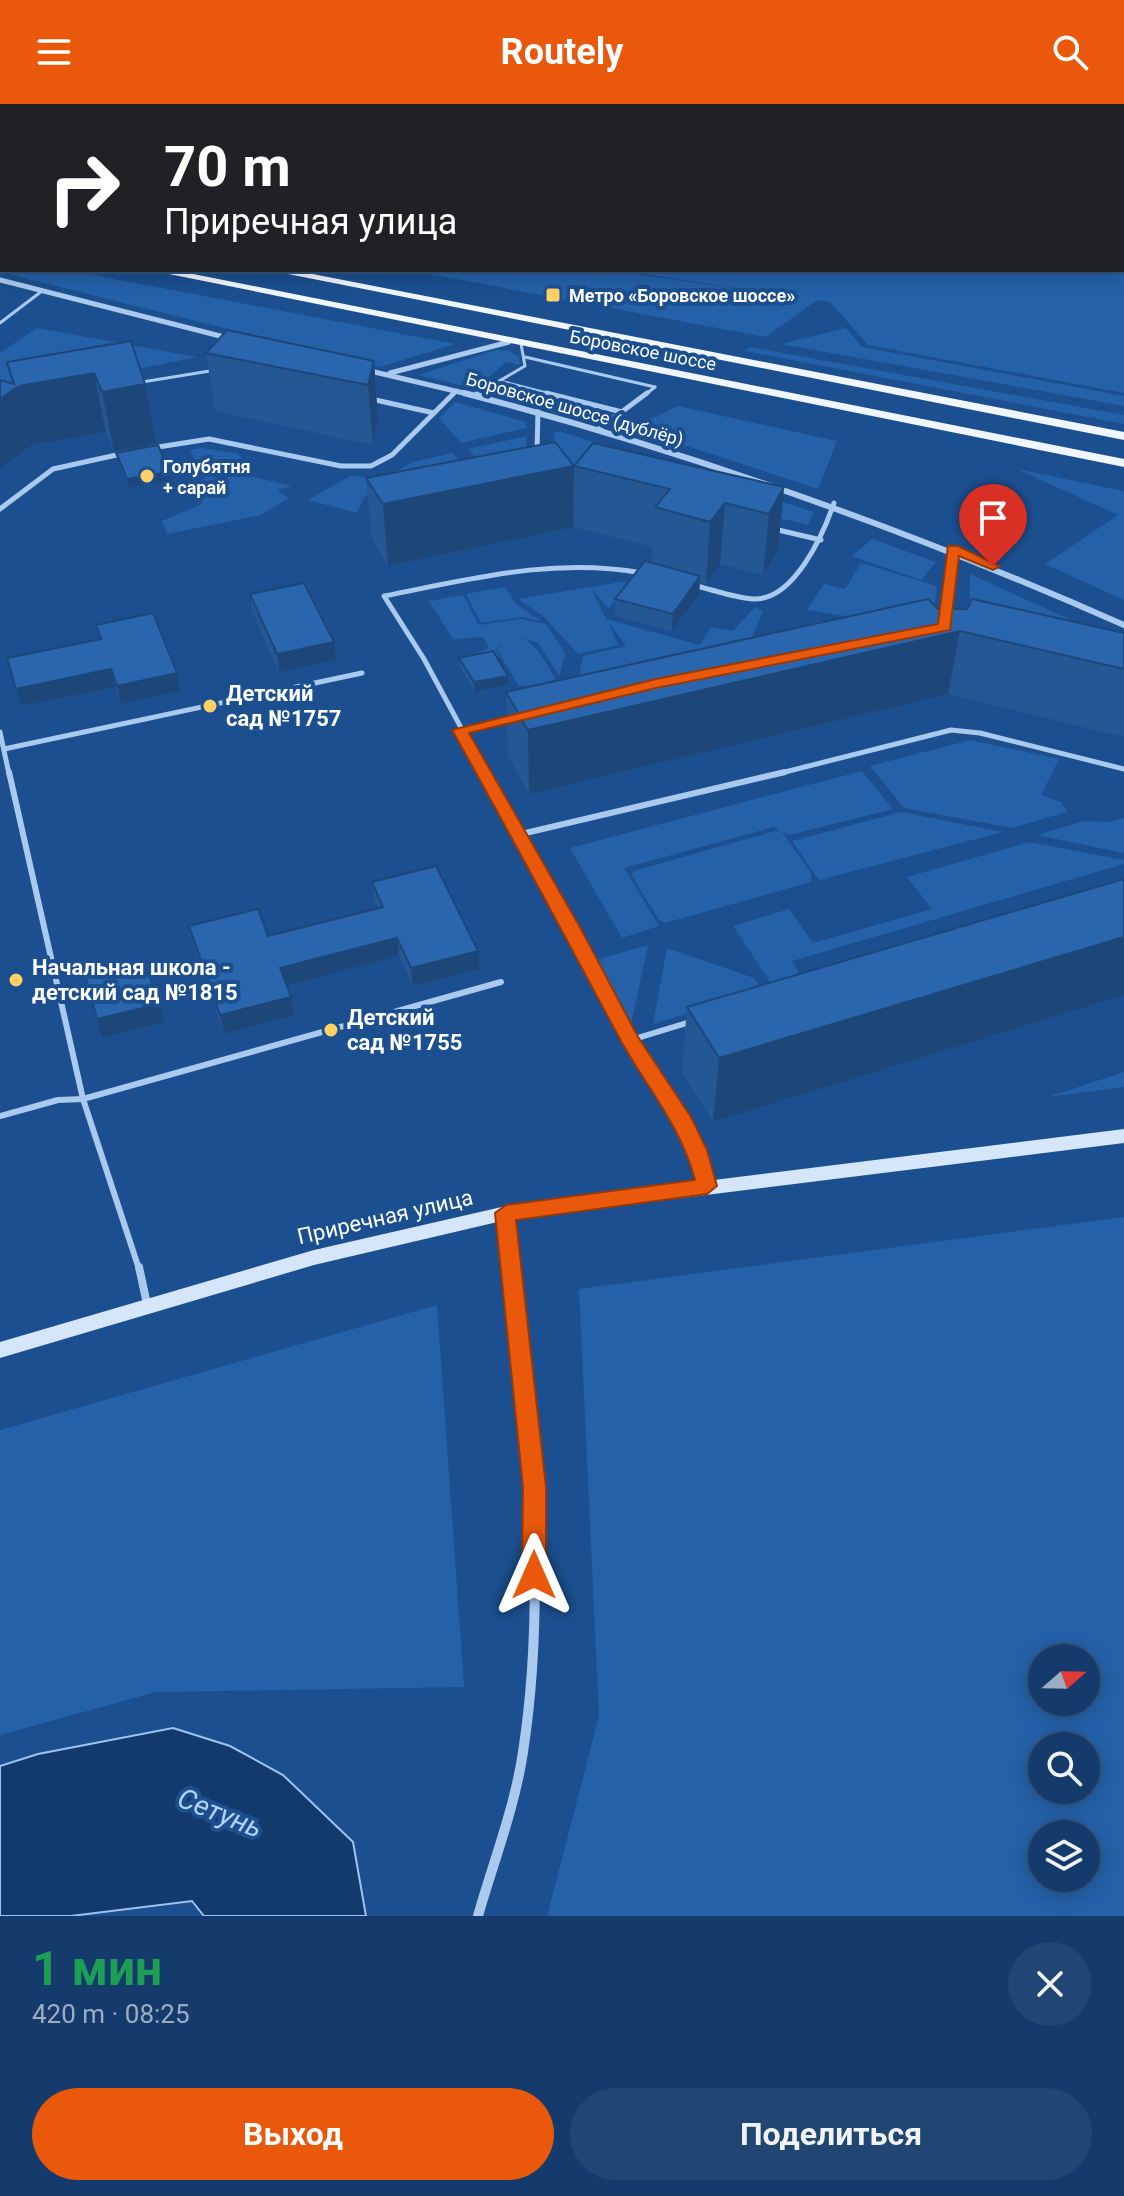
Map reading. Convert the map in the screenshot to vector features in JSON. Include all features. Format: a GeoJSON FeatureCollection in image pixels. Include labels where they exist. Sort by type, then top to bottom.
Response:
{"type":"FeatureCollection","features":[{"type":"Feature","properties":{"kind":"main road","name":"Боровское шоссе"},"geometry":{"type":"LineString","coordinates":[[164,272],[518,348],[1124,463]]}},
{"type":"Feature","properties":{"kind":"main road","name":"Боровское шоссе"},"geometry":{"type":"LineString","coordinates":[[284,272],[1124,436]]}},
{"type":"Feature","properties":{"kind":"street"},"geometry":{"type":"LineString","coordinates":[[0,280],[247,343]]}},
{"type":"Feature","properties":{"kind":"street"},"geometry":{"type":"LineString","coordinates":[[385,374],[518,348]]}},
{"type":"Feature","properties":{"kind":"street","name":"Боровское шоссе (дублёр)"},"geometry":{"type":"LineString","coordinates":[[354,367],[538,411],[749,473],[953,548],[1124,625]]}},
{"type":"Feature","properties":{"kind":"street","name":"Приречная улица"},"geometry":{"type":"LineString","coordinates":[[0,1350],[147,1304],[418,1231],[506,1213],[707,1186],[829,1176],[1124,1136]]}},
{"type":"Feature","properties":{"kind":"street"},"geometry":{"type":"LineString","coordinates":[[478,1916],[523,1754],[534,1634],[534,1487],[506,1213]]}},
{"type":"Feature","properties":{"kind":"lane"},"geometry":{"type":"LineString","coordinates":[[0,323],[42,291]]}},
{"type":"Feature","properties":{"kind":"lane"},"geometry":{"type":"LineString","coordinates":[[475,395],[525,366],[518,348]]}},
{"type":"Feature","properties":{"kind":"lane"},"geometry":{"type":"LineString","coordinates":[[518,348],[655,387],[600,428]]}},
{"type":"Feature","properties":{"kind":"lane"},"geometry":{"type":"LineString","coordinates":[[134,384],[228,367]]}},
{"type":"Feature","properties":{"kind":"lane"},"geometry":{"type":"LineString","coordinates":[[500,381],[622,412]]}},
{"type":"Feature","properties":{"kind":"lane"},"geometry":{"type":"LineString","coordinates":[[148,449],[209,439],[341,466],[371,466],[386,460],[457,390]]}},
{"type":"Feature","properties":{"kind":"lane"},"geometry":{"type":"LineString","coordinates":[[360,397],[434,413]]}},
{"type":"Feature","properties":{"kind":"lane"},"geometry":{"type":"LineString","coordinates":[[537,461],[538,411]]}},
{"type":"Feature","properties":{"kind":"lane"},"geometry":{"type":"LineString","coordinates":[[0,509],[53,469],[134,452]]}},
{"type":"Feature","properties":{"kind":"lane"},"geometry":{"type":"LineString","coordinates":[[0,498],[11,501]]}},
{"type":"Feature","properties":{"kind":"lane"},"geometry":{"type":"LineString","coordinates":[[686,584],[755,599],[781,592],[821,540],[834,503]]}},
{"type":"Feature","properties":{"kind":"lane"},"geometry":{"type":"LineString","coordinates":[[761,526],[821,540]]}},
{"type":"Feature","properties":{"kind":"lane"},"geometry":{"type":"LineString","coordinates":[[945,627],[953,548]]}},
{"type":"Feature","properties":{"kind":"lane"},"geometry":{"type":"LineString","coordinates":[[655,576],[601,565],[561,564],[384,596],[424,659],[631,1040],[684,1123],[697,1150],[707,1186]]}},
{"type":"Feature","properties":{"kind":"lane"},"geometry":{"type":"LineString","coordinates":[[2,749],[362,673]]}},
{"type":"Feature","properties":{"kind":"lane"},"geometry":{"type":"LineString","coordinates":[[460,730],[516,716]]}},
{"type":"Feature","properties":{"kind":"lane"},"geometry":{"type":"LineString","coordinates":[[517,835],[633,810],[951,730],[980,733],[1124,769]]}},
{"type":"Feature","properties":{"kind":"lane"},"geometry":{"type":"LineString","coordinates":[[0,732],[83,1099],[139,1267],[147,1304]]}},
{"type":"Feature","properties":{"kind":"lane"},"geometry":{"type":"LineString","coordinates":[[0,1116],[58,1100],[83,1099],[501,982]]}},
{"type":"Feature","properties":{"kind":"lane"},"geometry":{"type":"LineString","coordinates":[[631,1040],[700,1020]]}},
{"type":"Feature","properties":{"kind":"shaded area"},"geometry":{"type":"Polygon","coordinates":[[[0,272],[78,272],[455,344],[380,367],[0,272]]]}},
{"type":"Feature","properties":{"kind":"shaded area"},"geometry":{"type":"Polygon","coordinates":[[[419,272],[621,272],[793,297],[631,272],[1124,272],[1124,393],[868,345],[830,302],[817,300],[766,337],[419,272]]]}},
{"type":"Feature","properties":{"kind":"shaded area"},"geometry":{"type":"Polygon","coordinates":[[[37,328],[197,357],[0,397],[0,353],[37,328]]]}},
{"type":"Feature","properties":{"kind":"shaded area"},"geometry":{"type":"Polygon","coordinates":[[[846,328],[862,347],[1124,396],[1124,406],[781,344],[846,328]]]}},
{"type":"Feature","properties":{"kind":"shaded area"},"geometry":{"type":"Polygon","coordinates":[[[750,347],[1124,415],[1124,424],[745,351],[750,347]]]}},
{"type":"Feature","properties":{"kind":"shaded area"},"geometry":{"type":"Polygon","coordinates":[[[496,350],[510,351],[519,357],[520,365],[506,362],[476,389],[418,375],[496,350]]]}},
{"type":"Feature","properties":{"kind":"shaded area"},"geometry":{"type":"Polygon","coordinates":[[[455,402],[526,422],[527,428],[461,443],[439,418],[455,402]]]}},
{"type":"Feature","properties":{"kind":"shaded area"},"geometry":{"type":"Polygon","coordinates":[[[678,406],[837,441],[818,489],[632,428],[678,406]]]}},
{"type":"Feature","properties":{"kind":"shaded area"},"geometry":{"type":"Polygon","coordinates":[[[559,431],[814,512],[808,525],[555,464],[554,433],[559,431]]]}},
{"type":"Feature","properties":{"kind":"shaded area"},"geometry":{"type":"Polygon","coordinates":[[[527,436],[526,463],[485,471],[468,449],[527,436]]]}},
{"type":"Feature","properties":{"kind":"shaded area"},"geometry":{"type":"Polygon","coordinates":[[[202,448],[237,453],[248,465],[242,474],[292,486],[277,490],[289,498],[261,515],[167,534],[162,521],[202,504],[191,482],[205,479],[190,450],[202,448]]]}},
{"type":"Feature","properties":{"kind":"shaded area"},"geometry":{"type":"Polygon","coordinates":[[[453,453],[470,474],[364,497],[357,513],[308,500],[350,476],[384,478],[413,462],[453,453]]]}},
{"type":"Feature","properties":{"kind":"shaded area"},"geometry":{"type":"Polygon","coordinates":[[[1017,469],[1124,491],[1124,600],[1045,564],[1118,515],[1017,469]]]}},
{"type":"Feature","properties":{"kind":"shaded area"},"geometry":{"type":"Polygon","coordinates":[[[872,539],[936,562],[921,580],[852,556],[872,539]]]}},
{"type":"Feature","properties":{"kind":"shaded area"},"geometry":{"type":"Polygon","coordinates":[[[861,563],[937,586],[933,615],[884,622],[807,610],[824,584],[845,589],[861,563]]]}},
{"type":"Feature","properties":{"kind":"shaded area"},"geometry":{"type":"Polygon","coordinates":[[[970,574],[1124,644],[970,614],[970,574]]]}},
{"type":"Feature","properties":{"kind":"shaded area"},"geometry":{"type":"Polygon","coordinates":[[[627,581],[609,609],[591,588],[606,619],[700,645],[711,627],[733,631],[755,607],[763,611],[742,661],[577,686],[583,656],[626,646],[609,623],[618,645],[578,654],[543,616],[518,599],[627,581]]]}},
{"type":"Feature","properties":{"kind":"shaded area"},"geometry":{"type":"Polygon","coordinates":[[[505,587],[515,603],[541,621],[521,617],[481,623],[466,594],[505,587]]]}},
{"type":"Feature","properties":{"kind":"shaded area"},"geometry":{"type":"Polygon","coordinates":[[[463,595],[479,625],[521,619],[546,624],[565,653],[559,676],[538,643],[522,638],[537,649],[555,678],[550,684],[519,686],[497,650],[503,642],[496,649],[499,657],[468,663],[465,658],[489,648],[483,637],[453,639],[429,601],[463,595]]]}},
{"type":"Feature","properties":{"kind":"shaded area"},"geometry":{"type":"Polygon","coordinates":[[[970,740],[1059,759],[1041,795],[1061,802],[1067,812],[1012,828],[904,808],[870,766],[970,740]]]}},
{"type":"Feature","properties":{"kind":"shaded area"},"geometry":{"type":"Polygon","coordinates":[[[862,771],[893,809],[790,835],[782,832],[811,873],[811,882],[665,923],[659,920],[632,876],[633,871],[779,830],[774,827],[624,868],[659,926],[622,938],[570,848],[862,771]]]}},
{"type":"Feature","properties":{"kind":"shaded area"},"geometry":{"type":"Polygon","coordinates":[[[901,812],[1003,832],[819,880],[792,841],[901,812]]]}},
{"type":"Feature","properties":{"kind":"shaded area"},"geometry":{"type":"Polygon","coordinates":[[[1124,818],[1124,853],[1037,835],[1084,821],[1109,822],[1124,818]]]}},
{"type":"Feature","properties":{"kind":"shaded area"},"geometry":{"type":"Polygon","coordinates":[[[1029,842],[1124,860],[1124,864],[792,961],[800,974],[776,991],[733,926],[789,909],[813,943],[932,909],[907,877],[1029,842]]]}},
{"type":"Feature","properties":{"kind":"shaded area"},"geometry":{"type":"Polygon","coordinates":[[[648,945],[630,1029],[596,960],[648,945]]]}},
{"type":"Feature","properties":{"kind":"shaded area"},"geometry":{"type":"Polygon","coordinates":[[[667,948],[754,978],[763,991],[653,1024],[667,948]]]}},
{"type":"Feature","properties":{"kind":"shaded area"},"geometry":{"type":"Polygon","coordinates":[[[1124,1072],[1124,1087],[1048,1097],[1124,1072]]]}},
{"type":"Feature","properties":{"kind":"shaded area"},"geometry":{"type":"Polygon","coordinates":[[[1124,1217],[1124,1916],[547,1916],[599,1716],[579,1289],[1124,1217]]]}},
{"type":"Feature","properties":{"kind":"shaded area"},"geometry":{"type":"Polygon","coordinates":[[[437,1305],[464,1687],[156,1692],[0,1735],[0,1430],[437,1305]]]}},
{"type":"Feature","properties":{"kind":"water","name":"Сетунь"},"geometry":{"type":"Polygon","coordinates":[[[173,1728],[230,1746],[283,1775],[353,1842],[366,1916],[204,1916],[192,1901],[71,1916],[0,1916],[0,1766],[38,1754],[173,1728]]]}},
{"type":"Feature","properties":{"kind":"building"},"geometry":{"type":"Polygon","coordinates":[[[227,330],[374,361],[368,385],[206,353],[227,330]]]}},
{"type":"Feature","properties":{"kind":"building"},"geometry":{"type":"Polygon","coordinates":[[[131,341],[145,384],[102,392],[94,373],[19,386],[0,399],[0,380],[14,384],[7,362],[131,341]]]}},
{"type":"Feature","properties":{"kind":"building"},"geometry":{"type":"Polygon","coordinates":[[[555,442],[574,466],[383,504],[366,478],[555,442]]]}},
{"type":"Feature","properties":{"kind":"building"},"geometry":{"type":"Polygon","coordinates":[[[593,443],[784,487],[769,514],[725,503],[710,522],[655,507],[670,489],[574,466],[593,443]]]}},
{"type":"Feature","properties":{"kind":"building"},"geometry":{"type":"Polygon","coordinates":[[[158,445],[170,472],[127,479],[116,453],[158,445]]]}},
{"type":"Feature","properties":{"kind":"building"},"geometry":{"type":"Polygon","coordinates":[[[645,561],[700,576],[673,614],[615,599],[645,561]]]}},
{"type":"Feature","properties":{"kind":"building"},"geometry":{"type":"Polygon","coordinates":[[[304,583],[334,642],[277,654],[250,594],[304,583]]]}},
{"type":"Feature","properties":{"kind":"building"},"geometry":{"type":"Polygon","coordinates":[[[928,599],[938,609],[967,609],[972,599],[1124,633],[1124,669],[960,631],[528,730],[506,692],[928,599]]]}},
{"type":"Feature","properties":{"kind":"building"},"geometry":{"type":"Polygon","coordinates":[[[153,613],[177,673],[117,686],[111,669],[16,689],[7,658],[101,639],[96,625],[153,613]]]}},
{"type":"Feature","properties":{"kind":"building"},"geometry":{"type":"Polygon","coordinates":[[[493,651],[508,676],[474,682],[459,658],[493,651]]]}},
{"type":"Feature","properties":{"kind":"building"},"geometry":{"type":"Polygon","coordinates":[[[436,866],[478,951],[411,968],[397,938],[280,968],[291,997],[220,1015],[189,926],[258,909],[268,936],[383,907],[372,882],[436,866]]]}},
{"type":"Feature","properties":{"kind":"building"},"geometry":{"type":"Polygon","coordinates":[[[1124,879],[1124,937],[719,1058],[687,1007],[1124,879]]]}},
{"type":"Feature","properties":{"kind":"building"},"geometry":{"type":"Polygon","coordinates":[[[144,959],[159,1004],[97,1019],[85,974],[144,959]]]}},
{"type":"Feature","properties":{"kind":"place","name":"Метро «Боровское шоссе»"},"geometry":{"type":"Point","coordinates":[553,295]}},
{"type":"Feature","properties":{"kind":"place","name":"Голубятня + сарай"},"geometry":{"type":"Point","coordinates":[147,476]}},
{"type":"Feature","properties":{"kind":"place","name":"Детский сад №1757"},"geometry":{"type":"Point","coordinates":[210,706]}},
{"type":"Feature","properties":{"kind":"place","name":"Начальная школа - детский сад №1815"},"geometry":{"type":"Point","coordinates":[16,980]}},
{"type":"Feature","properties":{"kind":"place","name":"Детский сад №1755"},"geometry":{"type":"Point","coordinates":[331,1030]}},
{"type":"Feature","properties":{"kind":"route"},"geometry":{"type":"LineString","coordinates":[[534,1575],[534,1487],[506,1213],[707,1186],[697,1150],[684,1123],[631,1040],[573,929],[460,730],[656,684],[704,677],[945,627],[953,548],[993,566]]}}]}
